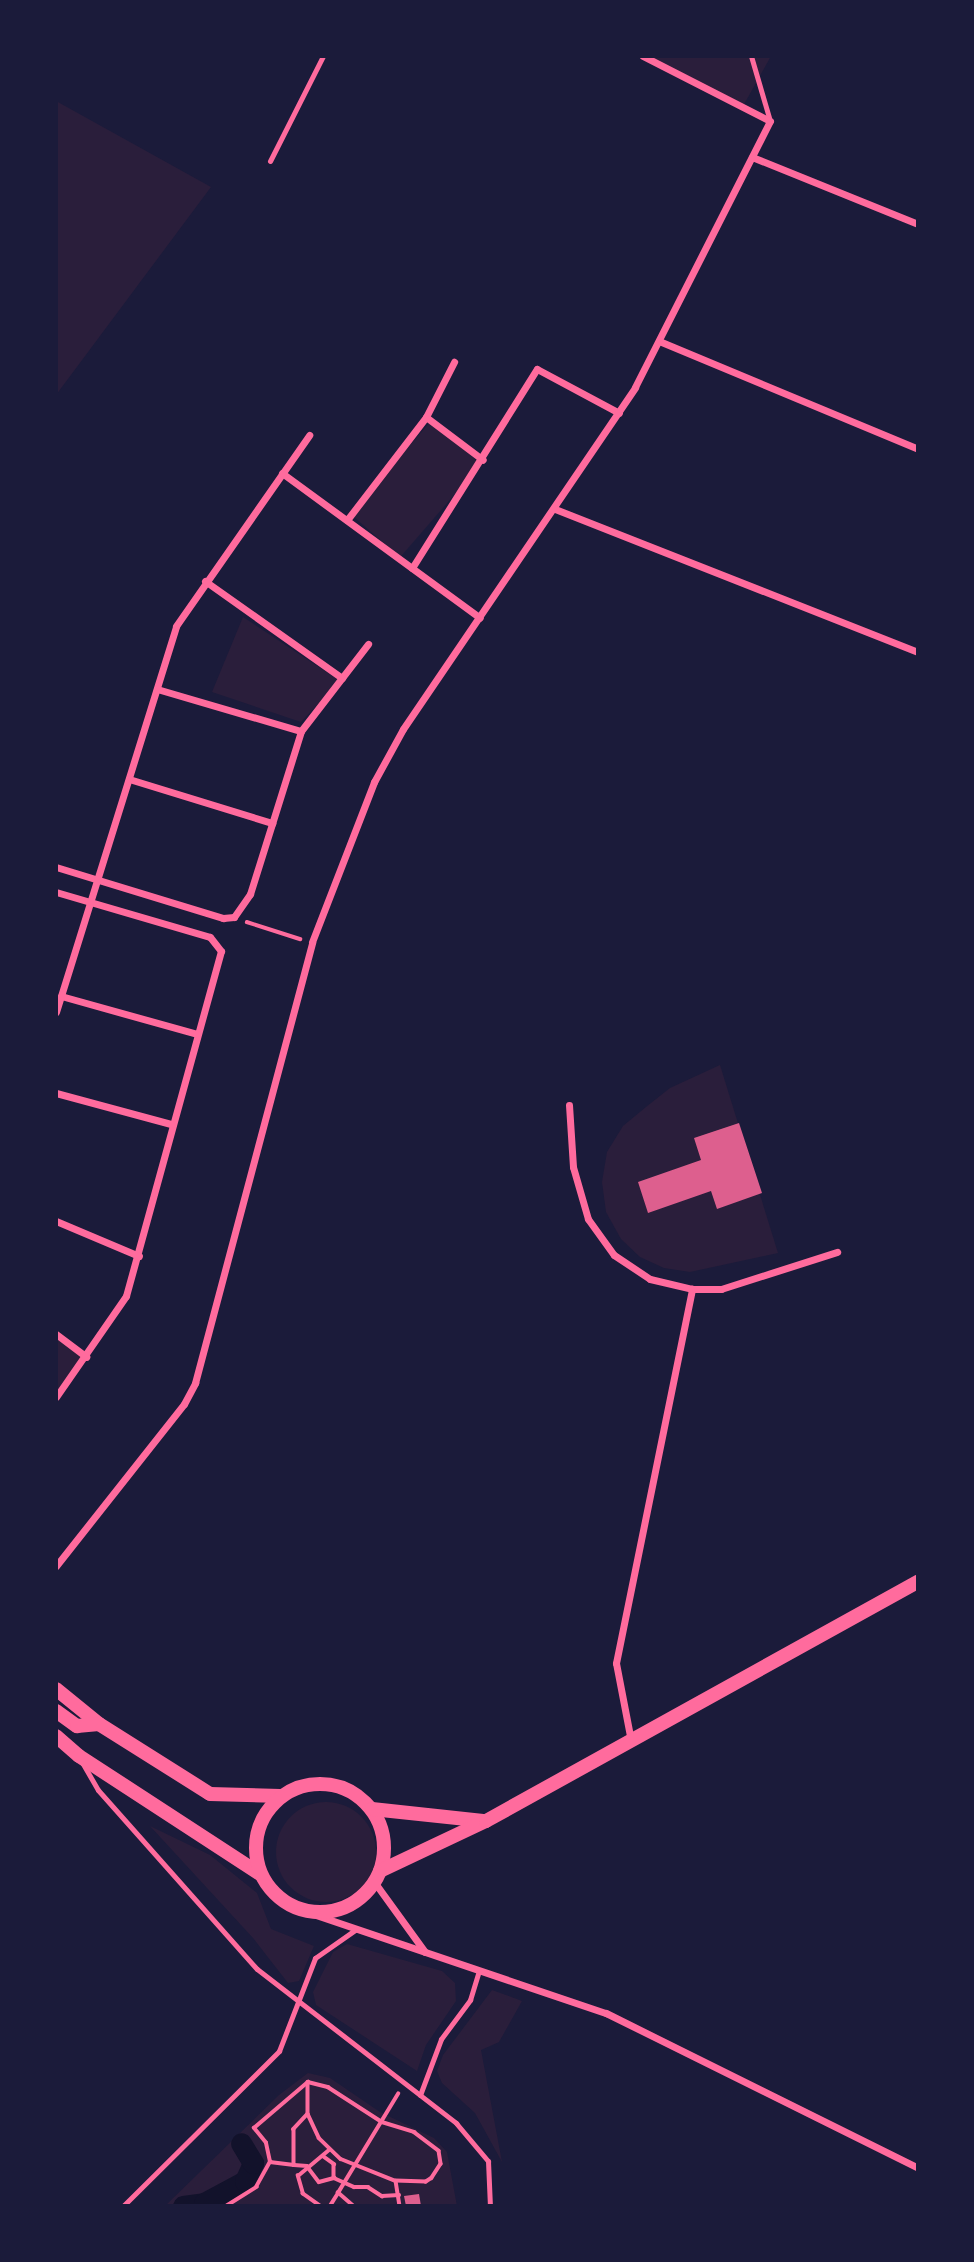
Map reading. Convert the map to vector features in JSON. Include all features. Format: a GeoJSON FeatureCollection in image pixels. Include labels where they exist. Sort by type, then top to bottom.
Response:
{"type":"FeatureCollection","features":[{"type":"Feature","properties":{"kind":"main road"},"geometry":{"type":"LineString","coordinates":[[56,1736],[79,1756],[260,1874],[278,1898],[304,1911],[331,1912],[356,1902],[378,1877],[631,1742],[918,1582]]}},
{"type":"Feature","properties":{"kind":"main road"},"geometry":{"type":"LineString","coordinates":[[56,1689],[99,1724],[210,1794],[280,1796]]}},
{"type":"Feature","properties":{"kind":"main road"},"geometry":{"type":"LineString","coordinates":[[56,1711],[76,1726],[99,1724]]}},
{"type":"Feature","properties":{"kind":"main road"},"geometry":{"type":"LineString","coordinates":[[260,1874],[255,1846],[262,1818],[280,1796],[304,1785],[329,1783],[354,1792],[372,1809],[382,1829],[378,1877]]}},
{"type":"Feature","properties":{"kind":"main road"},"geometry":{"type":"LineString","coordinates":[[372,1809],[486,1821]]}},
{"type":"Feature","properties":{"kind":"street"},"geometry":{"type":"LineString","coordinates":[[56,1566],[178,1412],[195,1383],[312,942],[374,782],[403,729],[619,413],[659,341],[770,121],[643,56]]}},
{"type":"Feature","properties":{"kind":"street"},"geometry":{"type":"LineString","coordinates":[[752,157],[918,224]]}},
{"type":"Feature","properties":{"kind":"street"},"geometry":{"type":"LineString","coordinates":[[659,341],[918,449]]}},
{"type":"Feature","properties":{"kind":"street"},"geometry":{"type":"LineString","coordinates":[[346,520],[426,417],[454,362]]}},
{"type":"Feature","properties":{"kind":"street"},"geometry":{"type":"LineString","coordinates":[[412,568],[483,460],[537,369],[619,413]]}},
{"type":"Feature","properties":{"kind":"street"},"geometry":{"type":"LineString","coordinates":[[426,417],[483,460]]}},
{"type":"Feature","properties":{"kind":"street"},"geometry":{"type":"LineString","coordinates":[[56,1012],[176,626],[309,435]]}},
{"type":"Feature","properties":{"kind":"street"},"geometry":{"type":"LineString","coordinates":[[282,473],[480,618]]}},
{"type":"Feature","properties":{"kind":"street"},"geometry":{"type":"LineString","coordinates":[[555,509],[918,652]]}},
{"type":"Feature","properties":{"kind":"street"},"geometry":{"type":"LineString","coordinates":[[205,582],[342,678]]}},
{"type":"Feature","properties":{"kind":"street"},"geometry":{"type":"LineString","coordinates":[[56,867],[223,918],[234,917],[250,894],[301,731],[368,644]]}},
{"type":"Feature","properties":{"kind":"street"},"geometry":{"type":"LineString","coordinates":[[157,689],[301,731]]}},
{"type":"Feature","properties":{"kind":"street"},"geometry":{"type":"LineString","coordinates":[[129,779],[272,823]]}},
{"type":"Feature","properties":{"kind":"street"},"geometry":{"type":"LineString","coordinates":[[56,892],[218,942],[219,962],[171,1124],[139,1256],[126,1296],[56,1397]]}},
{"type":"Feature","properties":{"kind":"street"},"geometry":{"type":"LineString","coordinates":[[61,996],[197,1034]]}},
{"type":"Feature","properties":{"kind":"street"},"geometry":{"type":"LineString","coordinates":[[56,1093],[171,1124]]}},
{"type":"Feature","properties":{"kind":"street"},"geometry":{"type":"LineString","coordinates":[[569,1105],[573,1167],[588,1219],[614,1255],[650,1279],[692,1289],[733,1285],[837,1252]]}},
{"type":"Feature","properties":{"kind":"street"},"geometry":{"type":"LineString","coordinates":[[56,1220],[139,1256]]}},
{"type":"Feature","properties":{"kind":"street"},"geometry":{"type":"LineString","coordinates":[[631,1742],[617,1663],[692,1289]]}},
{"type":"Feature","properties":{"kind":"street"},"geometry":{"type":"LineString","coordinates":[[56,1335],[86,1357]]}},
{"type":"Feature","properties":{"kind":"street"},"geometry":{"type":"LineString","coordinates":[[378,1877],[425,1953]]}},
{"type":"Feature","properties":{"kind":"street"},"geometry":{"type":"LineString","coordinates":[[304,1911],[606,2013],[918,2168]]}},
{"type":"Feature","properties":{"kind":"lane"},"geometry":{"type":"LineString","coordinates":[[270,161],[324,56]]}},
{"type":"Feature","properties":{"kind":"lane"},"geometry":{"type":"LineString","coordinates":[[751,56],[748,60],[770,121]]}},
{"type":"Feature","properties":{"kind":"lane"},"geometry":{"type":"LineString","coordinates":[[79,1756],[98,1790],[257,1969],[297,2003],[456,2123],[488,2161],[490,2206]]}},
{"type":"Feature","properties":{"kind":"lane"},"geometry":{"type":"LineString","coordinates":[[123,2206],[279,2051],[315,1958],[355,1930]]}},
{"type":"Feature","properties":{"kind":"lane"},"geometry":{"type":"LineString","coordinates":[[420,2095],[441,2039],[470,2000],[479,1970]]}},
{"type":"Feature","properties":{"kind":"path"},"geometry":{"type":"LineString","coordinates":[[234,917],[312,942]]}},
{"type":"Feature","properties":{"kind":"path"},"geometry":{"type":"LineString","coordinates":[[308,2082],[328,2087],[382,2122],[414,2132],[439,2151],[441,2164],[426,2182],[396,2181],[355,2166],[329,2150],[307,2114],[308,2082]]}},
{"type":"Feature","properties":{"kind":"path"},"geometry":{"type":"LineString","coordinates":[[226,2206],[256,2187],[270,2162],[266,2143],[254,2128],[308,2082]]}},
{"type":"Feature","properties":{"kind":"path"},"geometry":{"type":"LineString","coordinates":[[330,2206],[404,2083]]}},
{"type":"Feature","properties":{"kind":"path"},"geometry":{"type":"LineString","coordinates":[[294,2165],[297,2148],[294,2129],[307,2114]]}},
{"type":"Feature","properties":{"kind":"path"},"geometry":{"type":"LineString","coordinates":[[320,2206],[303,2194],[298,2182],[307,2166],[329,2150]]}},
{"type":"Feature","properties":{"kind":"path"},"geometry":{"type":"LineString","coordinates":[[320,2155],[334,2164],[334,2178]]}},
{"type":"Feature","properties":{"kind":"path"},"geometry":{"type":"LineString","coordinates":[[270,2162],[307,2166],[319,2182],[334,2178],[368,2187],[382,2196],[398,2195]]}},
{"type":"Feature","properties":{"kind":"path"},"geometry":{"type":"LineString","coordinates":[[396,2181],[400,2206]]}},
{"type":"Feature","properties":{"kind":"path"},"geometry":{"type":"LineString","coordinates":[[338,2193],[353,2206]]}},
{"type":"Feature","properties":{"kind":"shaded area"},"geometry":{"type":"Polygon","coordinates":[[[643,56],[771,56],[742,108],[643,56]]]}},
{"type":"Feature","properties":{"kind":"shaded area"},"geometry":{"type":"Polygon","coordinates":[[[56,101],[211,187],[56,395],[56,101]]]}},
{"type":"Feature","properties":{"kind":"shaded area"},"geometry":{"type":"Polygon","coordinates":[[[431,421],[481,464],[400,557],[350,514],[431,421]]]}},
{"type":"Feature","properties":{"kind":"shaded area"},"geometry":{"type":"Polygon","coordinates":[[[243,617],[340,681],[301,722],[212,692],[243,617]]]}},
{"type":"Feature","properties":{"kind":"shaded area"},"geometry":{"type":"Polygon","coordinates":[[[720,1065],[778,1253],[690,1272],[664,1268],[640,1257],[621,1239],[606,1212],[602,1182],[607,1152],[623,1126],[670,1088],[720,1065]]]}},
{"type":"Feature","properties":{"kind":"shaded area"},"geometry":{"type":"Polygon","coordinates":[[[56,1334],[86,1357],[56,1397],[56,1334]]]}},
{"type":"Feature","properties":{"kind":"shaded area"},"geometry":{"type":"Polygon","coordinates":[[[316,1802],[336,1802],[362,1816],[373,1833],[376,1852],[373,1871],[362,1888],[336,1902],[316,1902],[298,1894],[284,1880],[276,1862],[276,1842],[284,1824],[298,1810],[316,1802]]]}},
{"type":"Feature","properties":{"kind":"shaded area"},"geometry":{"type":"Polygon","coordinates":[[[150,1826],[210,1855],[257,1893],[271,1929],[314,1946],[299,1981],[288,1983],[253,1938],[150,1826]]]}},
{"type":"Feature","properties":{"kind":"shaded area"},"geometry":{"type":"Polygon","coordinates":[[[347,1944],[442,1971],[455,1983],[456,2001],[426,2045],[417,2071],[316,2005],[313,1992],[333,1952],[347,1944]]]}},
{"type":"Feature","properties":{"kind":"shaded area"},"geometry":{"type":"Polygon","coordinates":[[[492,1990],[522,2001],[499,2042],[481,2050],[502,2162],[475,2113],[442,2083],[437,2071],[443,2055],[492,1990]]]}},
{"type":"Feature","properties":{"kind":"shaded area"},"geometry":{"type":"Polygon","coordinates":[[[308,2073],[330,2078],[380,2112],[434,2138],[447,2152],[457,2206],[165,2206],[279,2095],[308,2073]]]}},
{"type":"Feature","properties":{"kind":"building"},"geometry":{"type":"Polygon","coordinates":[[[739,1123],[762,1193],[717,1209],[711,1191],[648,1213],[638,1182],[701,1160],[694,1138],[739,1123]]]}},
{"type":"Feature","properties":{"kind":"building"},"geometry":{"type":"Polygon","coordinates":[[[419,2194],[421,2206],[406,2206],[404,2196],[419,2194]]]}},
{"type":"Feature","properties":{"kind":"waterway"},"geometry":{"type":"LineString","coordinates":[[183,2206],[204,2203],[245,2181],[253,2163],[241,2143]]}}]}
